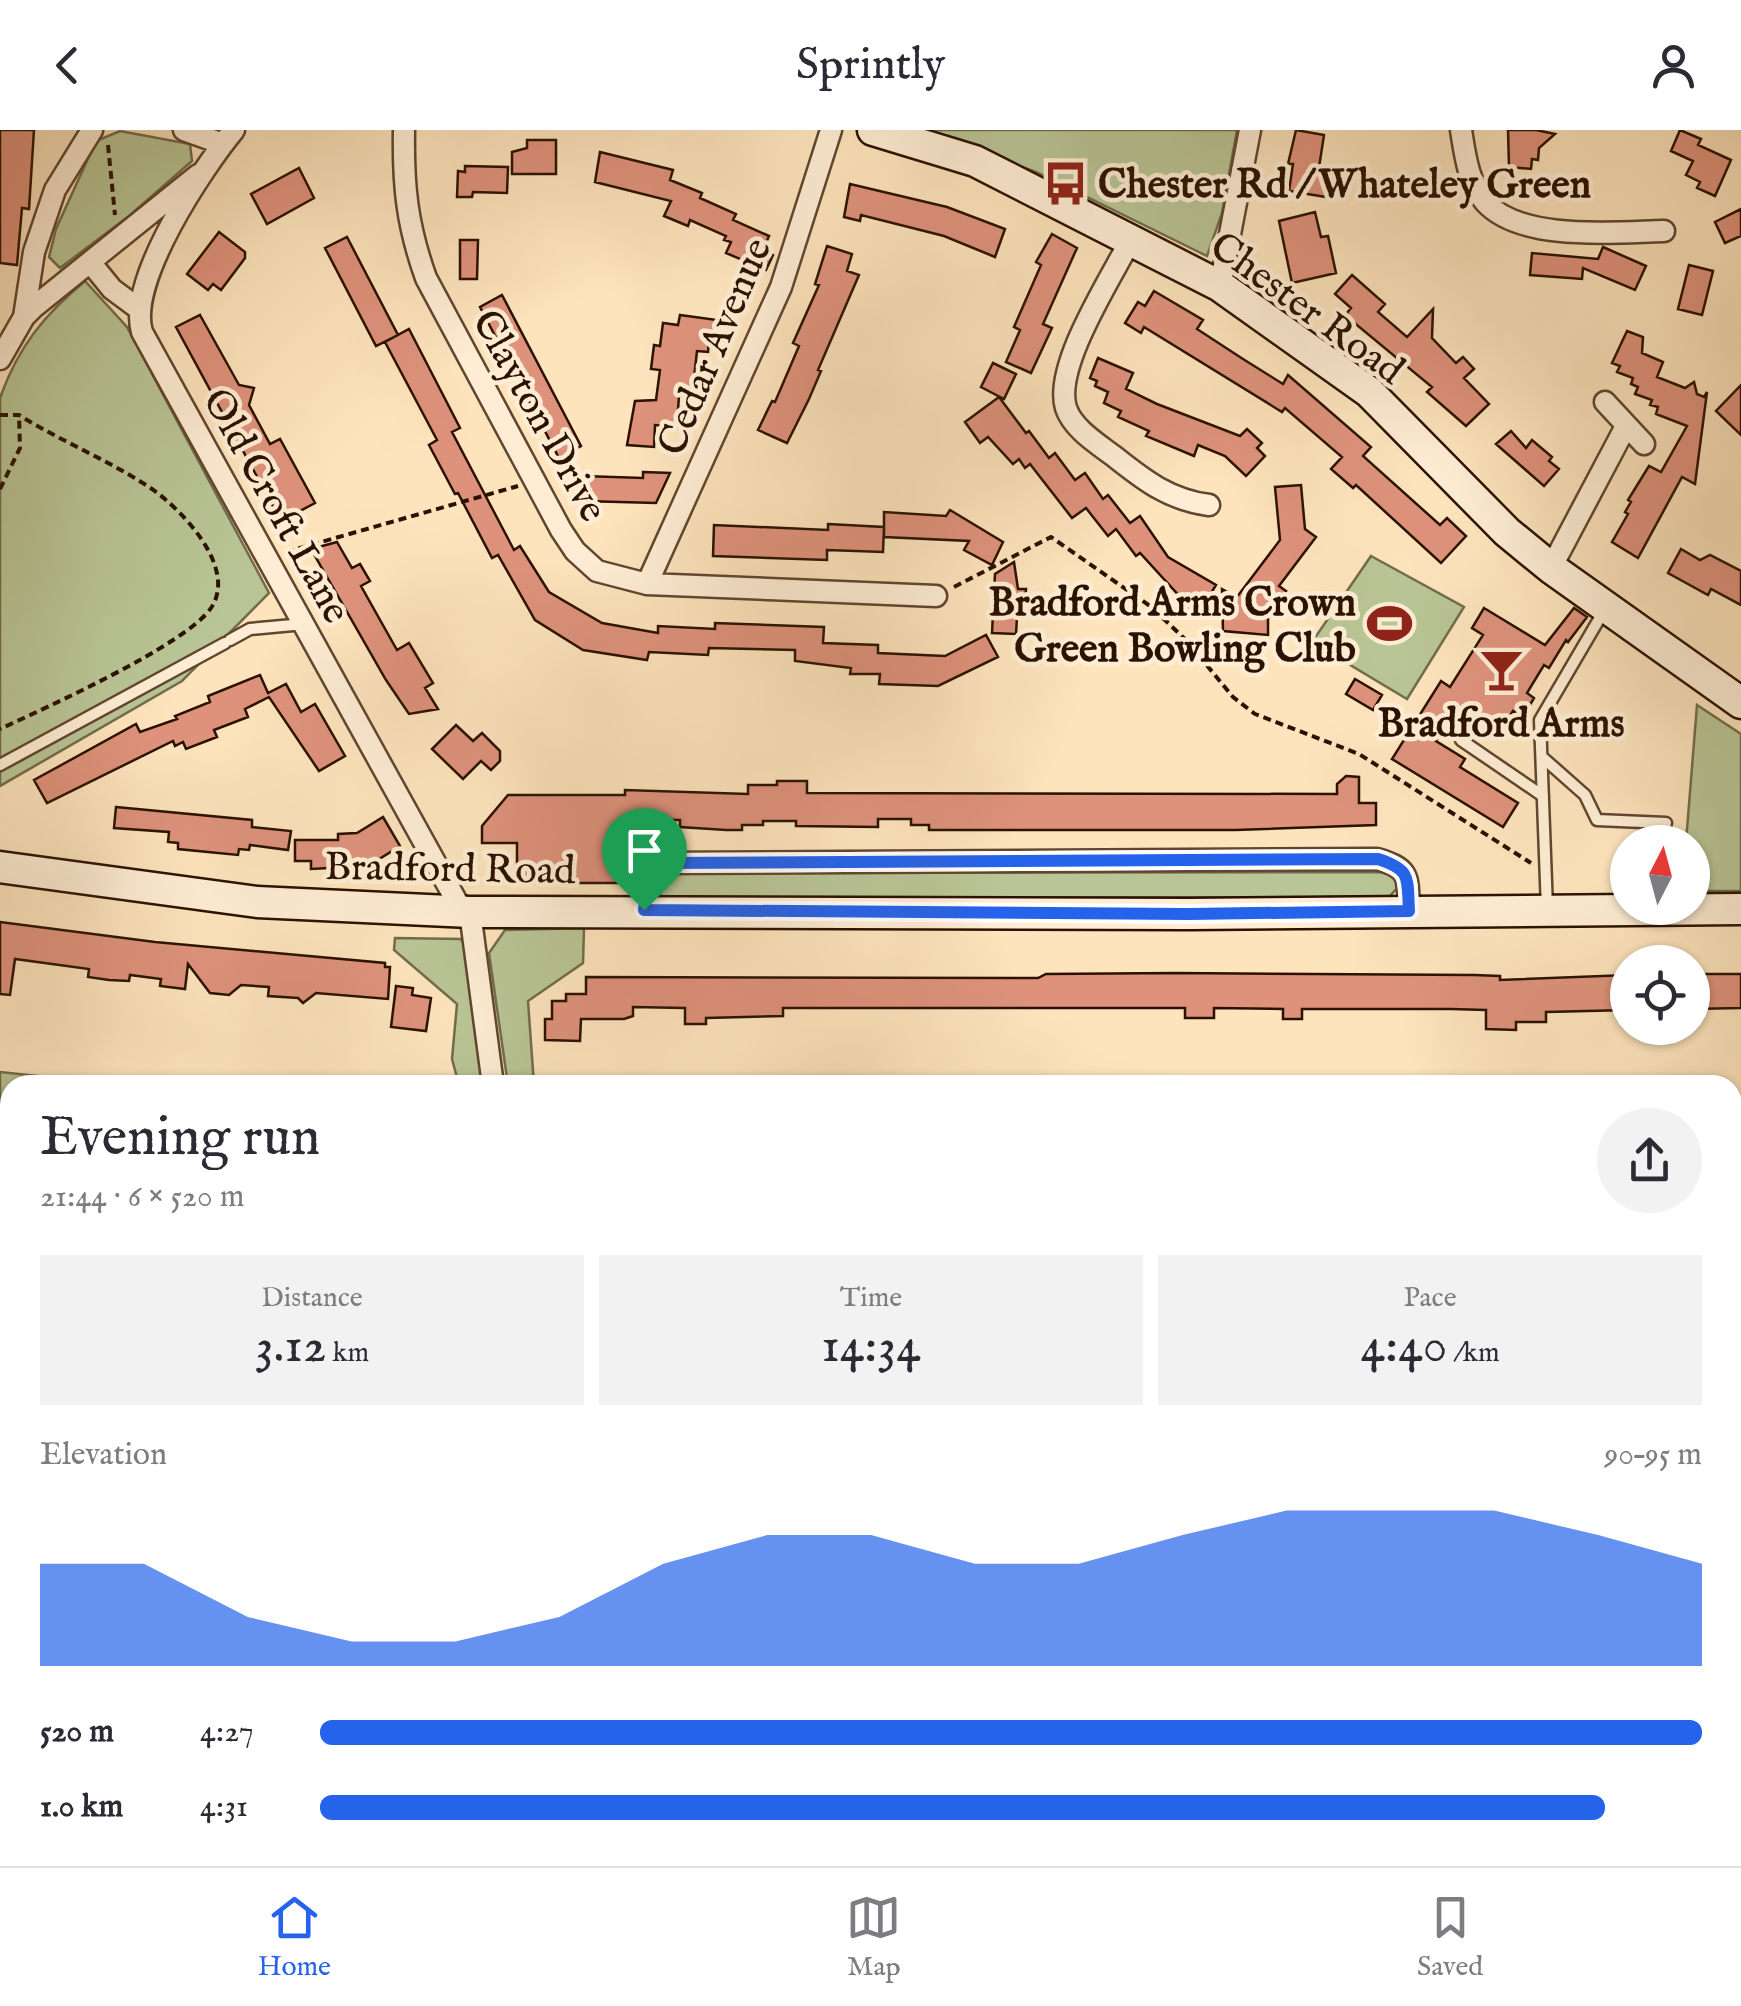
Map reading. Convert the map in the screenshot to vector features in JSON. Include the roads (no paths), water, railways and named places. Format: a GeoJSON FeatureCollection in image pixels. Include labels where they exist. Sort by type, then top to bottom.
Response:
{"type":"FeatureCollection","features":[{"type":"Feature","properties":{"kind":"main road","name":"Chester Road"},"geometry":{"type":"LineString","coordinates":[[872,130],[975,161],[1132,237],[1220,286],[1369,392],[1507,532],[1550,568],[1741,703]]}},
{"type":"Feature","properties":{"kind":"main road","name":"Bradford Road"},"geometry":{"type":"LineString","coordinates":[[0,867],[257,902],[466,912],[986,914],[1741,909]]}},
{"type":"Feature","properties":{"kind":"street"},"geometry":{"type":"LineString","coordinates":[[24,317],[34,252],[54,190],[92,130]]}},
{"type":"Feature","properties":{"kind":"street"},"geometry":{"type":"LineString","coordinates":[[90,262],[112,289],[140,309],[145,286],[200,174],[228,137],[184,130]]}},
{"type":"Feature","properties":{"kind":"street","name":"Clayton Drive"},"geometry":{"type":"LineString","coordinates":[[404,130],[404,196],[411,237],[426,278],[575,550],[597,571],[647,584],[936,596]]}},
{"type":"Feature","properties":{"kind":"street","name":"Cedar Avenue"},"geometry":{"type":"LineString","coordinates":[[647,584],[780,287],[832,130]]}},
{"type":"Feature","properties":{"kind":"street"},"geometry":{"type":"LineString","coordinates":[[1220,286],[1250,130]]}},
{"type":"Feature","properties":{"kind":"street"},"geometry":{"type":"LineString","coordinates":[[1461,130],[1468,173],[1485,202],[1504,217],[1532,226],[1587,233],[1664,231]]}},
{"type":"Feature","properties":{"kind":"street"},"geometry":{"type":"LineString","coordinates":[[0,359],[24,317],[200,174]]}},
{"type":"Feature","properties":{"kind":"street"},"geometry":{"type":"LineString","coordinates":[[1132,237],[1067,370],[1066,409],[1088,436],[1151,485],[1180,501],[1209,506]]}},
{"type":"Feature","properties":{"kind":"street","name":"Old Croft Lane"},"geometry":{"type":"LineString","coordinates":[[140,309],[142,332],[466,912],[491,1075]]}},
{"type":"Feature","properties":{"kind":"street"},"geometry":{"type":"LineString","coordinates":[[1605,402],[1625,428],[1644,444]]}},
{"type":"Feature","properties":{"kind":"street"},"geometry":{"type":"LineString","coordinates":[[1550,568],[1625,428]]}},
{"type":"Feature","properties":{"kind":"street"},"geometry":{"type":"LineString","coordinates":[[644,910],[650,871],[659,863],[1378,859],[1398,866],[1407,876],[1409,911]]}},
{"type":"Feature","properties":{"kind":"lane"},"geometry":{"type":"LineString","coordinates":[[1547,910],[1540,720],[1606,607]]}},
{"type":"Feature","properties":{"kind":"lane"},"geometry":{"type":"LineString","coordinates":[[0,765],[250,629],[304,624]]}},
{"type":"Feature","properties":{"kind":"lane"},"geometry":{"type":"LineString","coordinates":[[1461,740],[1543,796]]}},
{"type":"Feature","properties":{"kind":"lane"},"geometry":{"type":"LineString","coordinates":[[1542,757],[1584,796],[1597,820],[1666,823]]}},
{"type":"Feature","properties":{"kind":"place","name":"Chester Rd / Whateley Green"},"geometry":{"type":"Point","coordinates":[1065,183]}},
{"type":"Feature","properties":{"kind":"place","name":"Bradford Arms Crown Green Bowling Club"},"geometry":{"type":"Point","coordinates":[1389,624]}},
{"type":"Feature","properties":{"kind":"place","name":"Bradford Arms"},"geometry":{"type":"Point","coordinates":[1501,669]}}]}
